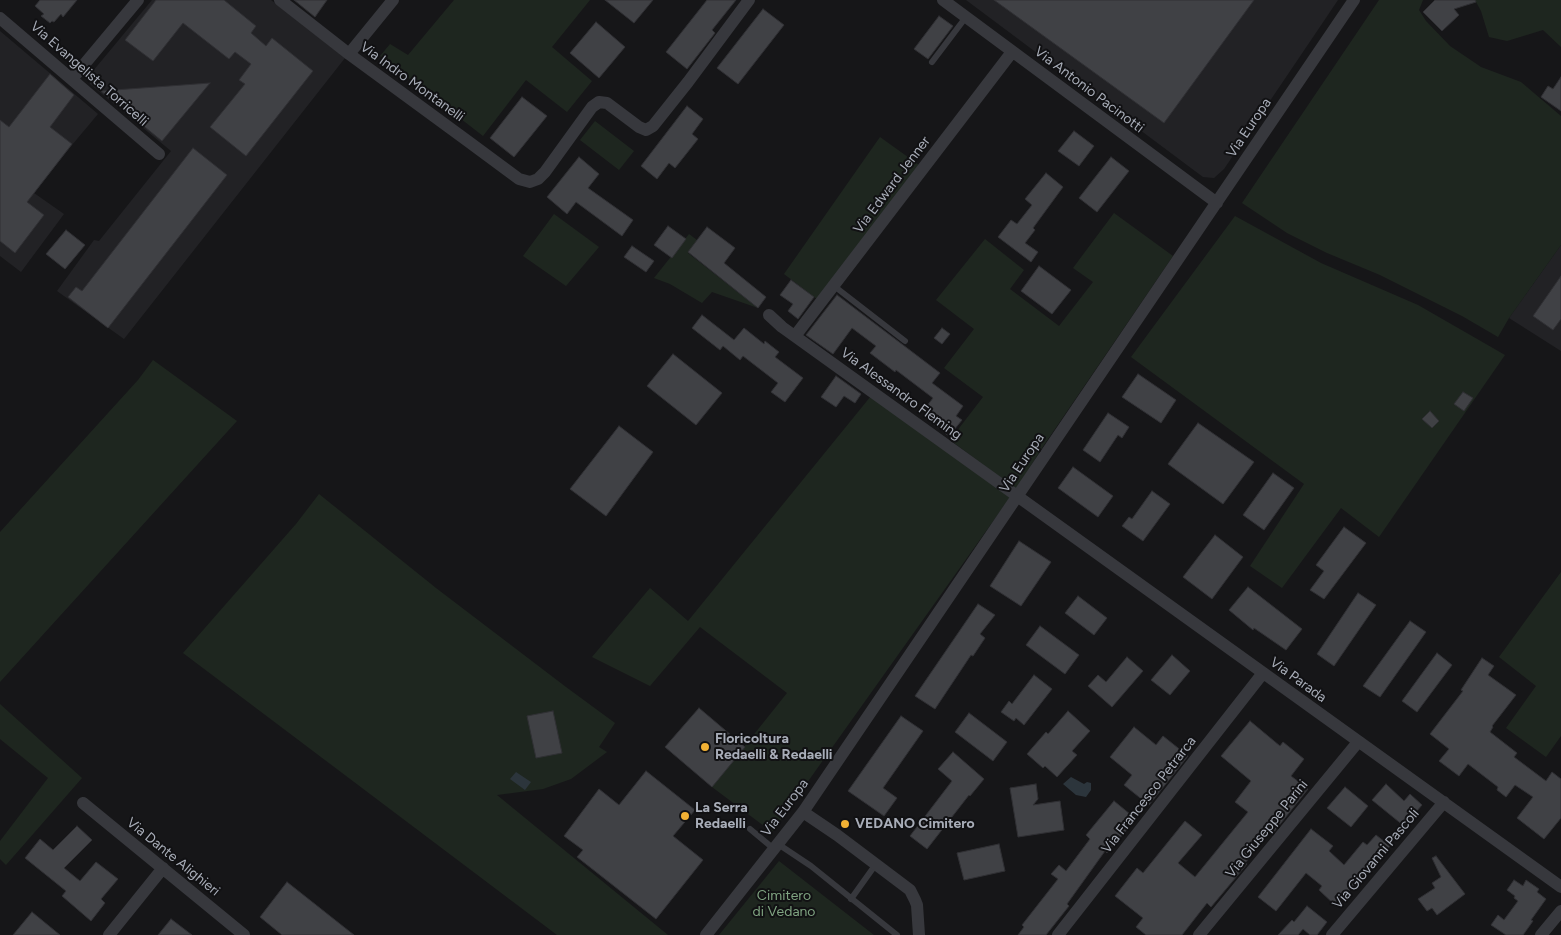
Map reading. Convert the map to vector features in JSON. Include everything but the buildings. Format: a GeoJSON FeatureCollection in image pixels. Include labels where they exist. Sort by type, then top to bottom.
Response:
{"type":"FeatureCollection","features":[{"type":"Feature","properties":{"kind":"street"},"geometry":{"type":"LineString","coordinates":[[72,79],[138,0]]}},
{"type":"Feature","properties":{"kind":"street","name":"Via Indro Montanelli"},"geometry":{"type":"LineString","coordinates":[[280,0],[349,54],[519,178],[530,182],[538,179],[545,172],[592,107],[599,102],[607,103],[638,127],[646,130],[653,126],[749,0]]}},
{"type":"Feature","properties":{"kind":"street"},"geometry":{"type":"LineString","coordinates":[[349,54],[393,0]]}},
{"type":"Feature","properties":{"kind":"street","name":"Via Antonio Pacinotti"},"geometry":{"type":"LineString","coordinates":[[944,0],[1217,203]]}},
{"type":"Feature","properties":{"kind":"street","name":"Via Europa"},"geometry":{"type":"LineString","coordinates":[[706,935],[803,812],[1354,0]]}},
{"type":"Feature","properties":{"kind":"street","name":"Via Evangelista Torricelli"},"geometry":{"type":"LineString","coordinates":[[0,18],[159,154]]}},
{"type":"Feature","properties":{"kind":"street","name":"Via Edward Jenner"},"geometry":{"type":"LineString","coordinates":[[795,336],[1012,52]]}},
{"type":"Feature","properties":{"kind":"street","name":"Via Alessandro Fleming"},"geometry":{"type":"LineString","coordinates":[[768,315],[1018,496]]}},
{"type":"Feature","properties":{"kind":"street","name":"Via Parada"},"geometry":{"type":"LineString","coordinates":[[1018,496],[1561,887]]}},
{"type":"Feature","properties":{"kind":"street","name":"Via Francesco Petrarca"},"geometry":{"type":"LineString","coordinates":[[1058,935],[1264,673]]}},
{"type":"Feature","properties":{"kind":"street","name":"Via Giuseppe Parini"},"geometry":{"type":"LineString","coordinates":[[1199,935],[1358,742]]}},
{"type":"Feature","properties":{"kind":"street","name":"Via Giovanni Pascoli"},"geometry":{"type":"LineString","coordinates":[[1332,935],[1444,802]]}},
{"type":"Feature","properties":{"kind":"street","name":"Via Dante Alighieri"},"geometry":{"type":"LineString","coordinates":[[83,803],[244,935]]}},
{"type":"Feature","properties":{"kind":"street"},"geometry":{"type":"LineString","coordinates":[[803,812],[906,886],[913,894],[916,905],[919,935]]}},
{"type":"Feature","properties":{"kind":"street"},"geometry":{"type":"LineString","coordinates":[[109,935],[163,868]]}},
{"type":"Feature","properties":{"kind":"street"},"geometry":{"type":"LineString","coordinates":[[1541,935],[1561,911]]}},
{"type":"Feature","properties":{"kind":"lane"},"geometry":{"type":"LineString","coordinates":[[932,62],[966,17]]}},
{"type":"Feature","properties":{"kind":"lane"},"geometry":{"type":"LineString","coordinates":[[834,286],[906,340]]}},
{"type":"Feature","properties":{"kind":"lane"},"geometry":{"type":"LineString","coordinates":[[750,829],[811,866],[897,935]]}},
{"type":"Feature","properties":{"kind":"lane"},"geometry":{"type":"LineString","coordinates":[[851,899],[876,864]]}},
{"type":"Feature","properties":{"kind":"shaded area"},"geometry":{"type":"Polygon","coordinates":[[[152,0],[271,0],[345,58],[124,339],[57,291],[94,240],[99,241],[171,151],[90,84],[88,77],[152,0]]]}},
{"type":"Feature","properties":{"kind":"shaded area"},"geometry":{"type":"Polygon","coordinates":[[[966,0],[1338,0],[1224,169],[1214,178],[1203,177],[966,0]]]}},
{"type":"Feature","properties":{"kind":"shaded area"},"geometry":{"type":"Polygon","coordinates":[[[0,31],[98,114],[34,193],[64,214],[21,272],[0,256],[0,31]]]}},
{"type":"Feature","properties":{"kind":"shaded area"},"geometry":{"type":"Polygon","coordinates":[[[1561,245],[1561,351],[1509,318],[1561,245]]]}},
{"type":"Feature","properties":{"kind":"shaded area"},"geometry":{"type":"Polygon","coordinates":[[[516,772],[531,782],[525,790],[510,779],[516,772]]]}},
{"type":"Feature","properties":{"kind":"shaded area"},"geometry":{"type":"Polygon","coordinates":[[[1071,777],[1084,784],[1087,782],[1091,783],[1091,790],[1086,797],[1076,795],[1063,784],[1071,777]]]}},
{"type":"Feature","properties":{"kind":"green space"},"geometry":{"type":"Polygon","coordinates":[[[454,0],[590,0],[552,47],[592,81],[567,112],[526,80],[483,136],[380,56],[390,44],[408,55],[454,0]]]}},
{"type":"Feature","properties":{"kind":"green space"},"geometry":{"type":"Polygon","coordinates":[[[1379,0],[1423,0],[1419,10],[1426,21],[1450,46],[1481,67],[1521,82],[1561,116],[1561,245],[1509,318],[1498,337],[1462,316],[1380,275],[1327,253],[1287,233],[1242,203],[1379,0]]]}},
{"type":"Feature","properties":{"kind":"green space"},"geometry":{"type":"Polygon","coordinates":[[[1475,0],[1561,0],[1561,47],[1543,30],[1507,41],[1489,37],[1481,11],[1475,0]]]}},
{"type":"Feature","properties":{"kind":"green space"},"geometry":{"type":"Polygon","coordinates":[[[595,121],[634,151],[619,170],[580,140],[595,121]]]}},
{"type":"Feature","properties":{"kind":"green space"},"geometry":{"type":"Polygon","coordinates":[[[880,137],[919,165],[818,300],[784,274],[880,137]]]}},
{"type":"Feature","properties":{"kind":"green space"},"geometry":{"type":"Polygon","coordinates":[[[1114,213],[1173,256],[1016,489],[950,440],[983,397],[944,368],[974,329],[936,300],[985,239],[1024,270],[1010,289],[1059,326],[1093,282],[1073,268],[1114,213]]]}},
{"type":"Feature","properties":{"kind":"green space"},"geometry":{"type":"Polygon","coordinates":[[[554,214],[599,247],[566,286],[523,256],[554,214]]]}},
{"type":"Feature","properties":{"kind":"green space"},"geometry":{"type":"Polygon","coordinates":[[[1235,216],[1321,263],[1418,305],[1505,355],[1379,537],[1341,508],[1282,588],[1250,566],[1304,484],[1131,357],[1235,216]]]}},
{"type":"Feature","properties":{"kind":"green space"},"geometry":{"type":"Polygon","coordinates":[[[689,234],[697,240],[688,253],[758,308],[712,292],[702,303],[670,284],[654,278],[689,234]]]}},
{"type":"Feature","properties":{"kind":"green space"},"geometry":{"type":"Polygon","coordinates":[[[153,360],[237,421],[0,682],[0,532],[138,380],[153,360]]]}},
{"type":"Feature","properties":{"kind":"green space"},"geometry":{"type":"Polygon","coordinates":[[[871,396],[1011,496],[772,832],[712,787],[787,693],[700,627],[650,686],[592,657],[650,588],[688,621],[871,396]]]}},
{"type":"Feature","properties":{"kind":"green space"},"geometry":{"type":"Polygon","coordinates":[[[319,494],[436,588],[615,723],[599,747],[607,752],[571,779],[543,789],[497,795],[668,935],[557,935],[183,653],[296,524],[319,494]]]}},
{"type":"Feature","properties":{"kind":"green space"},"geometry":{"type":"Polygon","coordinates":[[[1561,572],[1561,736],[1546,757],[1506,728],[1536,686],[1499,657],[1561,572]]]}},
{"type":"Feature","properties":{"kind":"green space"},"geometry":{"type":"Polygon","coordinates":[[[0,704],[82,778],[6,865],[0,859],[0,841],[48,778],[0,739],[0,704]]]}},
{"type":"Feature","properties":{"kind":"green space","name":"Cimitero di Vedano"},"geometry":{"type":"Polygon","coordinates":[[[779,861],[874,935],[719,935],[779,861]]]}},
{"type":"Feature","properties":{"kind":"place","name":"Floricoltura Redaelli & Redaelli"},"geometry":{"type":"Point","coordinates":[705,747]}},
{"type":"Feature","properties":{"kind":"place","name":"La Serra Redaelli"},"geometry":{"type":"Point","coordinates":[685,816]}},
{"type":"Feature","properties":{"kind":"place","name":"VEDANO Cimitero"},"geometry":{"type":"Point","coordinates":[845,824]}}]}
